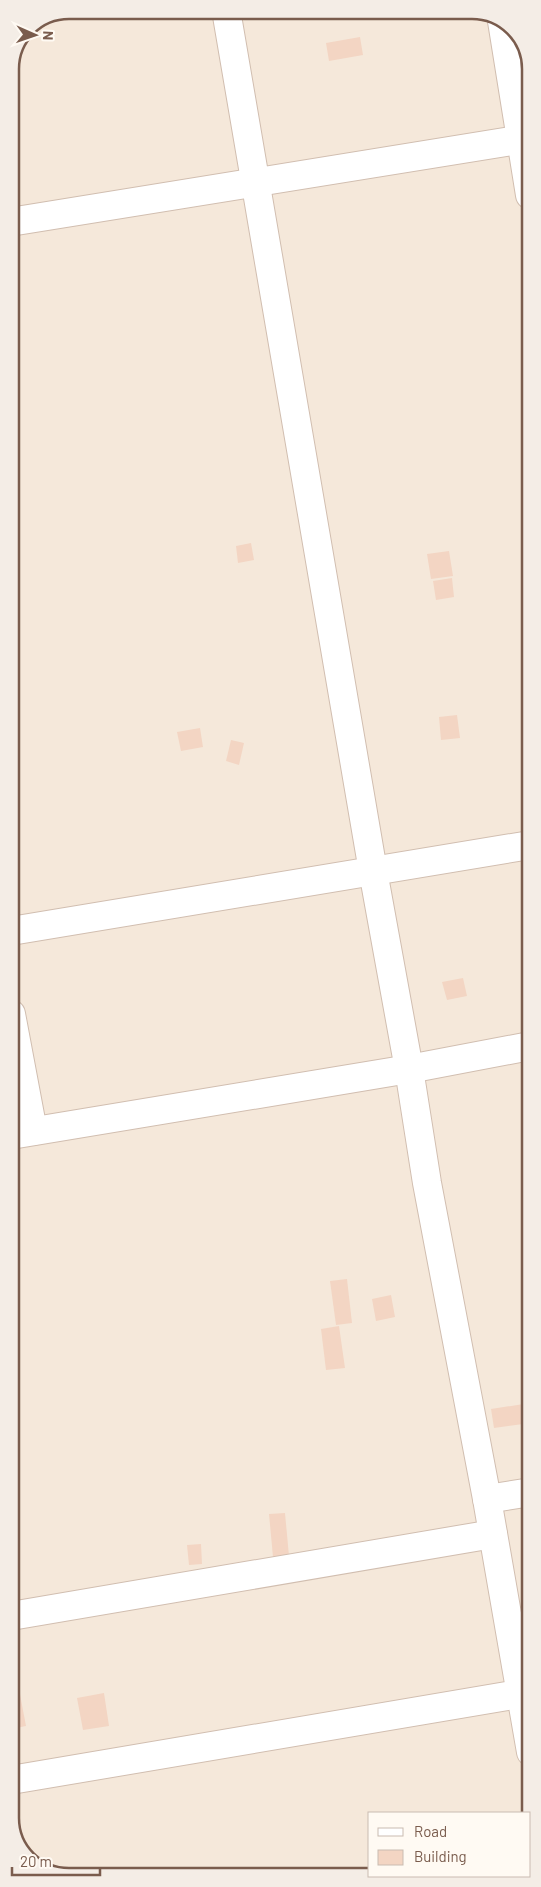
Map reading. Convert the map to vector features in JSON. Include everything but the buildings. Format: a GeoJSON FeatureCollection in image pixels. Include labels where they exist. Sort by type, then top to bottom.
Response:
{"type":"FeatureCollection","features":[{"type":"Feature","properties":{"kind":"street"},"geometry":{"type":"LineString","coordinates":[[228,19],[373,871],[409,1069],[427,1183],[493,1534],[522,1674]]}},
{"type":"Feature","properties":{"kind":"street"},"geometry":{"type":"LineString","coordinates":[[504,30],[522,123]]}},
{"type":"Feature","properties":{"kind":"street"},"geometry":{"type":"LineString","coordinates":[[19,221],[522,139]]}},
{"type":"Feature","properties":{"kind":"street"},"geometry":{"type":"LineString","coordinates":[[19,930],[522,846]]}},
{"type":"Feature","properties":{"kind":"street"},"geometry":{"type":"LineString","coordinates":[[19,1101],[22,1133],[409,1069],[522,1048]]}},
{"type":"Feature","properties":{"kind":"street"},"geometry":{"type":"LineString","coordinates":[[487,1499],[522,1493]]}},
{"type":"Feature","properties":{"kind":"street"},"geometry":{"type":"LineString","coordinates":[[19,1615],[493,1534]]}},
{"type":"Feature","properties":{"kind":"street"},"geometry":{"type":"LineString","coordinates":[[19,1779],[522,1694]]}},
{"type":"Feature","properties":{"kind":"shaded area"},"geometry":{"type":"Polygon","coordinates":[[[69,19],[475,19],[500,27],[512,38],[520,53],[522,69],[522,1812],[368,1812],[368,1868],[66,1868],[44,1862],[36,1856],[25,1843],[20,1828],[19,69],[20,59],[27,41],[33,33],[50,23],[69,19]]]}}]}
